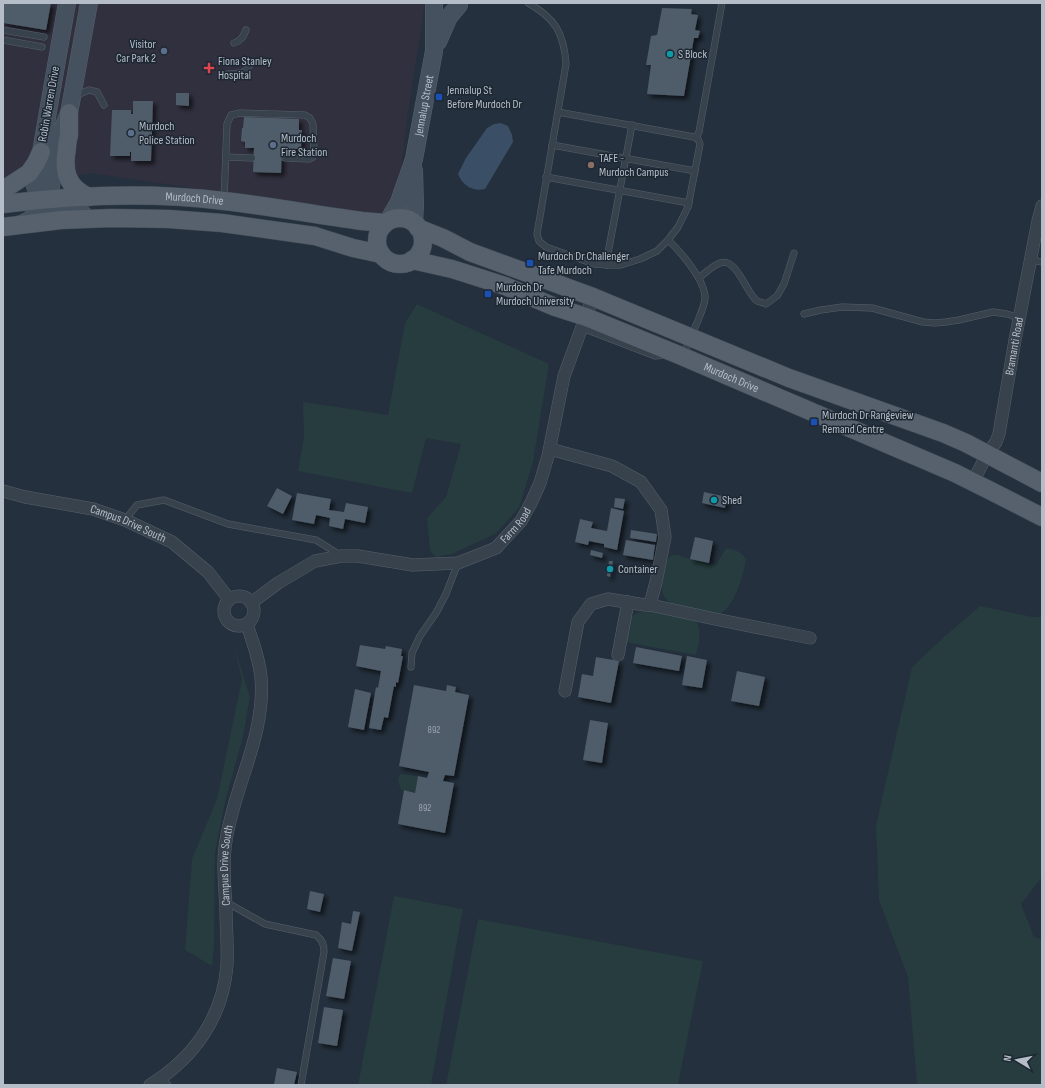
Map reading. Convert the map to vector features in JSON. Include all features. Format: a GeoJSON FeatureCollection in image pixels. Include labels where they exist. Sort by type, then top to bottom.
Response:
{"type":"FeatureCollection","features":[{"type":"Feature","properties":{"kind":"main road"},"geometry":{"type":"LineString","coordinates":[[72,98],[65,162],[66,171],[69,181],[75,189],[89,197]]}},
{"type":"Feature","properties":{"kind":"main road"},"geometry":{"type":"LineString","coordinates":[[3,190],[29,173],[41,152]]}},
{"type":"Feature","properties":{"kind":"main road","name":"Murdoch Drive"},"geometry":{"type":"LineString","coordinates":[[3,204],[89,197],[162,196],[224,201],[362,221],[387,222],[394,219],[407,219],[416,226],[470,252],[593,296],[789,378],[943,433],[966,443],[1042,483]]}},
{"type":"Feature","properties":{"kind":"main road"},"geometry":{"type":"LineString","coordinates":[[222,223],[224,201]]}},
{"type":"Feature","properties":{"kind":"main road","name":"Murdoch Drive"},"geometry":{"type":"LineString","coordinates":[[10,226],[62,220],[112,218],[162,219],[222,223],[315,236],[353,248],[381,254],[386,259],[398,264],[412,260],[459,271],[505,286],[555,307],[584,323],[679,355],[906,452],[973,482],[1042,517]]}},
{"type":"Feature","properties":{"kind":"main road"},"geometry":{"type":"LineString","coordinates":[[381,254],[378,248],[378,235],[380,228],[387,222]]}},
{"type":"Feature","properties":{"kind":"main road"},"geometry":{"type":"LineString","coordinates":[[412,260],[417,256],[421,249],[422,242],[422,234],[416,226]]}},
{"type":"Feature","properties":{"kind":"street","name":"Robin Warren Drive"},"geometry":{"type":"LineString","coordinates":[[46,201],[60,135],[72,98],[67,47],[67,3]]}},
{"type":"Feature","properties":{"kind":"street","name":"Robin Warren Drive"},"geometry":{"type":"LineString","coordinates":[[46,201],[37,192],[36,186],[50,99],[67,47],[89,3]]}},
{"type":"Feature","properties":{"kind":"street","name":"Jennalup Street"},"geometry":{"type":"LineString","coordinates":[[387,222],[399,202],[414,160],[434,51],[434,3],[441,7],[447,8],[460,4]]}},
{"type":"Feature","properties":{"kind":"street","name":"Jennalup Street"},"geometry":{"type":"LineString","coordinates":[[434,51],[449,17],[460,4]]}},
{"type":"Feature","properties":{"kind":"street"},"geometry":{"type":"LineString","coordinates":[[50,99],[63,86],[69,83],[72,98]]}},
{"type":"Feature","properties":{"kind":"street","name":"Jennalup Street"},"geometry":{"type":"LineString","coordinates":[[414,160],[416,226]]}},
{"type":"Feature","properties":{"kind":"street"},"geometry":{"type":"LineString","coordinates":[[10,226],[24,223],[36,215],[46,201],[52,208],[63,212],[112,218]]}},
{"type":"Feature","properties":{"kind":"street","name":"Bramanti Road"},"geometry":{"type":"LineString","coordinates":[[973,482],[999,434],[1019,318],[1036,261],[1038,221],[1042,206]]}},
{"type":"Feature","properties":{"kind":"street","name":"Farm Road"},"geometry":{"type":"LineString","coordinates":[[251,602],[278,583],[315,561],[342,556],[358,556],[414,566],[458,564],[496,548],[521,521],[531,504],[540,483],[550,449],[564,376],[593,296]]}},
{"type":"Feature","properties":{"kind":"street"},"geometry":{"type":"LineString","coordinates":[[550,449],[612,466],[641,482],[661,510],[665,537],[650,605]]}},
{"type":"Feature","properties":{"kind":"street","name":"Campus Drive South"},"geometry":{"type":"LineString","coordinates":[[3,491],[25,497],[93,509],[125,520],[172,542],[208,572],[229,599]]}},
{"type":"Feature","properties":{"kind":"street"},"geometry":{"type":"LineString","coordinates":[[241,596],[247,598],[251,602],[254,607],[254,613],[252,619],[247,624],[234,626],[228,623],[225,619],[224,608],[229,599],[241,596]]}},
{"type":"Feature","properties":{"kind":"street"},"geometry":{"type":"LineString","coordinates":[[565,691],[578,622],[591,604],[608,599],[650,605],[810,638]]}},
{"type":"Feature","properties":{"kind":"street"},"geometry":{"type":"LineString","coordinates":[[618,655],[628,602]]}},
{"type":"Feature","properties":{"kind":"street","name":"Campus Drive South"},"geometry":{"type":"LineString","coordinates":[[150,1085],[165,1081],[192,1051],[204,1034],[219,1002],[223,988],[227,947],[224,862],[226,841],[233,808],[256,733],[261,702],[257,655],[247,624]]}},
{"type":"Feature","properties":{"kind":"lane"},"geometry":{"type":"LineString","coordinates":[[528,3],[550,19],[559,33],[565,49],[566,64],[537,234],[539,241],[546,247],[594,264],[621,265],[640,259],[657,251],[678,227],[689,203],[700,144],[698,139],[632,125],[558,112]]}},
{"type":"Feature","properties":{"kind":"lane"},"geometry":{"type":"LineString","coordinates":[[696,138],[699,132],[722,3]]}},
{"type":"Feature","properties":{"kind":"lane"},"geometry":{"type":"LineString","coordinates":[[3,30],[44,37]]}},
{"type":"Feature","properties":{"kind":"lane"},"geometry":{"type":"LineString","coordinates":[[234,43],[238,42],[243,37],[246,30]]}},
{"type":"Feature","properties":{"kind":"lane"},"geometry":{"type":"LineString","coordinates":[[3,40],[67,47]]}},
{"type":"Feature","properties":{"kind":"lane"},"geometry":{"type":"LineString","coordinates":[[228,74],[242,73],[248,70],[251,63]]}},
{"type":"Feature","properties":{"kind":"lane"},"geometry":{"type":"LineString","coordinates":[[72,98],[89,90],[97,92],[104,105]]}},
{"type":"Feature","properties":{"kind":"lane"},"geometry":{"type":"LineString","coordinates":[[224,201],[227,124],[231,116],[240,113],[305,115],[310,118],[313,124],[313,157],[309,159],[284,158]]}},
{"type":"Feature","properties":{"kind":"lane"},"geometry":{"type":"LineString","coordinates":[[607,265],[632,125]]}},
{"type":"Feature","properties":{"kind":"lane"},"geometry":{"type":"LineString","coordinates":[[552,144],[695,171]]}},
{"type":"Feature","properties":{"kind":"lane"},"geometry":{"type":"LineString","coordinates":[[226,157],[252,158]]}},
{"type":"Feature","properties":{"kind":"lane"},"geometry":{"type":"LineString","coordinates":[[546,177],[689,203]]}},
{"type":"Feature","properties":{"kind":"lane"},"geometry":{"type":"LineString","coordinates":[[668,240],[692,267],[699,278],[705,298],[691,337],[679,355]]}},
{"type":"Feature","properties":{"kind":"lane"},"geometry":{"type":"LineString","coordinates":[[699,278],[718,264],[722,262],[727,263],[736,269],[749,292],[757,301],[766,304],[777,296],[784,284],[794,253]]}},
{"type":"Feature","properties":{"kind":"lane"},"geometry":{"type":"LineString","coordinates":[[804,314],[842,307],[872,308],[923,322],[935,323],[959,320],[993,312],[1019,318]]}},
{"type":"Feature","properties":{"kind":"lane"},"geometry":{"type":"LineString","coordinates":[[125,520],[137,505],[164,500],[228,524],[316,540],[342,556]]}},
{"type":"Feature","properties":{"kind":"lane"},"geometry":{"type":"LineString","coordinates":[[410,667],[412,653],[420,636],[436,613],[446,594],[458,564]]}},
{"type":"Feature","properties":{"kind":"lane"},"geometry":{"type":"LineString","coordinates":[[226,902],[265,924],[316,935],[324,946],[301,1085]]}},
{"type":"Feature","properties":{"kind":"shaded area","name":"Fiona Stanley Hospital"},"geometry":{"type":"Polygon","coordinates":[[[3,3],[425,3],[407,119],[398,199],[381,216],[91,173],[3,189],[3,3]]]}},
{"type":"Feature","properties":{"kind":"shaded area"},"geometry":{"type":"Polygon","coordinates":[[[501,123],[508,126],[513,142],[485,189],[481,190],[468,187],[458,174],[466,158],[487,128],[494,124],[501,123]]]}},
{"type":"Feature","properties":{"kind":"green space"},"geometry":{"type":"Polygon","coordinates":[[[417,304],[549,364],[533,462],[519,508],[495,534],[452,554],[436,557],[430,551],[427,518],[446,497],[461,444],[426,438],[412,493],[298,471],[304,437],[303,402],[388,415],[405,323],[417,304]]]}},
{"type":"Feature","properties":{"kind":"green space"},"geometry":{"type":"Polygon","coordinates":[[[726,548],[735,550],[746,559],[740,583],[732,601],[727,608],[721,613],[710,615],[679,607],[668,601],[662,590],[662,583],[664,566],[666,561],[672,555],[678,555],[716,565],[726,548]]]}},
{"type":"Feature","properties":{"kind":"green space"},"geometry":{"type":"Polygon","coordinates":[[[980,606],[1033,617],[1042,617],[1042,877],[1021,904],[1034,937],[1042,939],[1042,1085],[917,1085],[908,977],[879,900],[876,825],[912,667],[980,606]]]}},
{"type":"Feature","properties":{"kind":"green space"},"geometry":{"type":"Polygon","coordinates":[[[640,612],[654,612],[695,620],[700,632],[696,655],[625,642],[630,617],[640,612]]]}},
{"type":"Feature","properties":{"kind":"green space"},"geometry":{"type":"Polygon","coordinates":[[[234,646],[250,697],[243,737],[225,802],[215,852],[214,946],[212,966],[185,950],[192,859],[217,799],[242,679],[234,646]]]}},
{"type":"Feature","properties":{"kind":"green space"},"geometry":{"type":"Polygon","coordinates":[[[401,774],[418,776],[415,793],[401,790],[398,781],[401,774]]]}},
{"type":"Feature","properties":{"kind":"green space"},"geometry":{"type":"Polygon","coordinates":[[[394,896],[463,909],[431,1085],[358,1085],[394,896]]]}},
{"type":"Feature","properties":{"kind":"green space"},"geometry":{"type":"Polygon","coordinates":[[[478,919],[703,961],[678,1085],[446,1085],[478,919]]]}},
{"type":"Feature","properties":{"kind":"building"},"geometry":{"type":"Polygon","coordinates":[[[3,3],[51,3],[46,30],[3,23],[3,3]]]}},
{"type":"Feature","properties":{"kind":"building","name":"S Block"},"geometry":{"type":"Polygon","coordinates":[[[662,8],[692,9],[691,14],[698,15],[695,30],[700,31],[698,38],[694,38],[684,96],[647,94],[651,65],[646,65],[651,36],[657,35],[662,8]]]}},
{"type":"Feature","properties":{"kind":"building"},"geometry":{"type":"Polygon","coordinates":[[[176,93],[189,93],[189,106],[176,105],[176,93]]]}},
{"type":"Feature","properties":{"kind":"building","name":"Murdoch Police Station"},"geometry":{"type":"Polygon","coordinates":[[[133,101],[153,101],[151,161],[131,161],[131,152],[130,156],[110,156],[112,110],[131,110],[131,114],[133,114],[133,101]]]}},
{"type":"Feature","properties":{"kind":"building","name":"Murdoch Fire Station"},"geometry":{"type":"Polygon","coordinates":[[[244,117],[299,119],[299,130],[302,130],[301,149],[282,149],[281,173],[253,172],[254,148],[245,148],[245,142],[241,141],[244,117]]]}},
{"type":"Feature","properties":{"kind":"building"},"geometry":{"type":"Polygon","coordinates":[[[277,488],[292,496],[283,514],[267,506],[277,488]]]}},
{"type":"Feature","properties":{"kind":"building","name":"Shed"},"geometry":{"type":"Polygon","coordinates":[[[704,492],[727,497],[725,508],[702,503],[704,492]]]}},
{"type":"Feature","properties":{"kind":"building"},"geometry":{"type":"Polygon","coordinates":[[[297,493],[331,499],[329,510],[344,512],[346,503],[368,507],[365,523],[345,519],[343,529],[329,526],[330,518],[316,515],[314,524],[292,520],[297,493]]]}},
{"type":"Feature","properties":{"kind":"building"},"geometry":{"type":"Polygon","coordinates":[[[615,498],[625,499],[623,509],[614,507],[615,498]]]}},
{"type":"Feature","properties":{"kind":"building"},"geometry":{"type":"Polygon","coordinates":[[[611,508],[624,511],[617,550],[604,547],[604,544],[589,541],[588,545],[575,542],[580,519],[593,522],[591,528],[607,531],[611,508]]]}},
{"type":"Feature","properties":{"kind":"building"},"geometry":{"type":"Polygon","coordinates":[[[631,530],[657,534],[656,542],[630,538],[631,530]]]}},
{"type":"Feature","properties":{"kind":"building"},"geometry":{"type":"Polygon","coordinates":[[[695,537],[713,541],[709,563],[690,559],[695,537]]]}},
{"type":"Feature","properties":{"kind":"building"},"geometry":{"type":"Polygon","coordinates":[[[626,540],[655,545],[653,560],[623,555],[626,540]]]}},
{"type":"Feature","properties":{"kind":"building"},"geometry":{"type":"Polygon","coordinates":[[[591,550],[603,553],[602,558],[590,555],[591,550]]]}},
{"type":"Feature","properties":{"kind":"building","name":"Container"},"geometry":{"type":"Polygon","coordinates":[[[609,561],[613,561],[610,577],[607,576],[609,561]]]}},
{"type":"Feature","properties":{"kind":"building"},"geometry":{"type":"Polygon","coordinates":[[[360,645],[385,649],[386,646],[402,649],[401,656],[403,656],[398,683],[396,682],[396,687],[394,686],[388,718],[384,717],[381,730],[369,728],[376,687],[378,688],[381,671],[356,666],[360,645]]]}},
{"type":"Feature","properties":{"kind":"building"},"geometry":{"type":"Polygon","coordinates":[[[636,647],[682,656],[679,671],[633,663],[636,647]]]}},
{"type":"Feature","properties":{"kind":"building"},"geometry":{"type":"Polygon","coordinates":[[[687,656],[707,660],[702,688],[682,685],[687,656]]]}},
{"type":"Feature","properties":{"kind":"building"},"geometry":{"type":"Polygon","coordinates":[[[596,657],[619,661],[611,703],[578,697],[582,674],[593,676],[596,657]]]}},
{"type":"Feature","properties":{"kind":"building"},"geometry":{"type":"Polygon","coordinates":[[[737,671],[765,677],[759,706],[731,701],[737,671]]]}},
{"type":"Feature","properties":{"kind":"building"},"geometry":{"type":"Polygon","coordinates":[[[414,685],[446,691],[447,685],[456,687],[455,692],[469,695],[454,776],[445,775],[443,781],[454,783],[445,833],[398,824],[404,790],[415,793],[418,776],[427,778],[429,772],[399,766],[414,685]]]}},
{"type":"Feature","properties":{"kind":"building"},"geometry":{"type":"Polygon","coordinates":[[[355,689],[371,693],[364,730],[348,727],[355,689]]]}},
{"type":"Feature","properties":{"kind":"building"},"geometry":{"type":"Polygon","coordinates":[[[590,720],[608,723],[602,763],[583,760],[590,720]]]}},
{"type":"Feature","properties":{"kind":"building"},"geometry":{"type":"Polygon","coordinates":[[[310,891],[324,894],[320,912],[307,909],[310,891]]]}},
{"type":"Feature","properties":{"kind":"building"},"geometry":{"type":"Polygon","coordinates":[[[353,911],[360,912],[352,951],[338,948],[342,922],[351,924],[353,911]]]}},
{"type":"Feature","properties":{"kind":"building"},"geometry":{"type":"Polygon","coordinates":[[[333,958],[351,961],[344,999],[326,996],[333,958]]]}},
{"type":"Feature","properties":{"kind":"building"},"geometry":{"type":"Polygon","coordinates":[[[324,1007],[343,1010],[337,1046],[318,1043],[324,1007]]]}},
{"type":"Feature","properties":{"kind":"building"},"geometry":{"type":"Polygon","coordinates":[[[277,1068],[297,1072],[294,1085],[274,1085],[277,1068]]]}},
{"type":"Feature","properties":{"kind":"place","name":"Visitor Car Park 2"},"geometry":{"type":"Point","coordinates":[164,51]}},
{"type":"Feature","properties":{"kind":"place","name":"S Block"},"geometry":{"type":"Point","coordinates":[670,54]}},
{"type":"Feature","properties":{"kind":"place","name":"Fiona Stanley Hospital"},"geometry":{"type":"Point","coordinates":[209,68]}},
{"type":"Feature","properties":{"kind":"place","name":"Jennalup St Before Murdoch Dr"},"geometry":{"type":"Point","coordinates":[439,97]}},
{"type":"Feature","properties":{"kind":"place","name":"Murdoch Police Station"},"geometry":{"type":"Point","coordinates":[131,133]}},
{"type":"Feature","properties":{"kind":"place","name":"Murdoch Fire Station"},"geometry":{"type":"Point","coordinates":[273,145]}},
{"type":"Feature","properties":{"kind":"place","name":"TAFE - Murdoch Campus"},"geometry":{"type":"Point","coordinates":[591,165]}},
{"type":"Feature","properties":{"kind":"place","name":"Murdoch Dr Challenger Tafe Murdoch"},"geometry":{"type":"Point","coordinates":[530,263]}},
{"type":"Feature","properties":{"kind":"place","name":"Murdoch Dr Murdoch University"},"geometry":{"type":"Point","coordinates":[488,294]}},
{"type":"Feature","properties":{"kind":"place","name":"Murdoch Dr Rangeview Remand Centre"},"geometry":{"type":"Point","coordinates":[814,422]}},
{"type":"Feature","properties":{"kind":"place","name":"Shed"},"geometry":{"type":"Point","coordinates":[714,500]}},
{"type":"Feature","properties":{"kind":"place","name":"Container"},"geometry":{"type":"Point","coordinates":[610,569]}}]}
